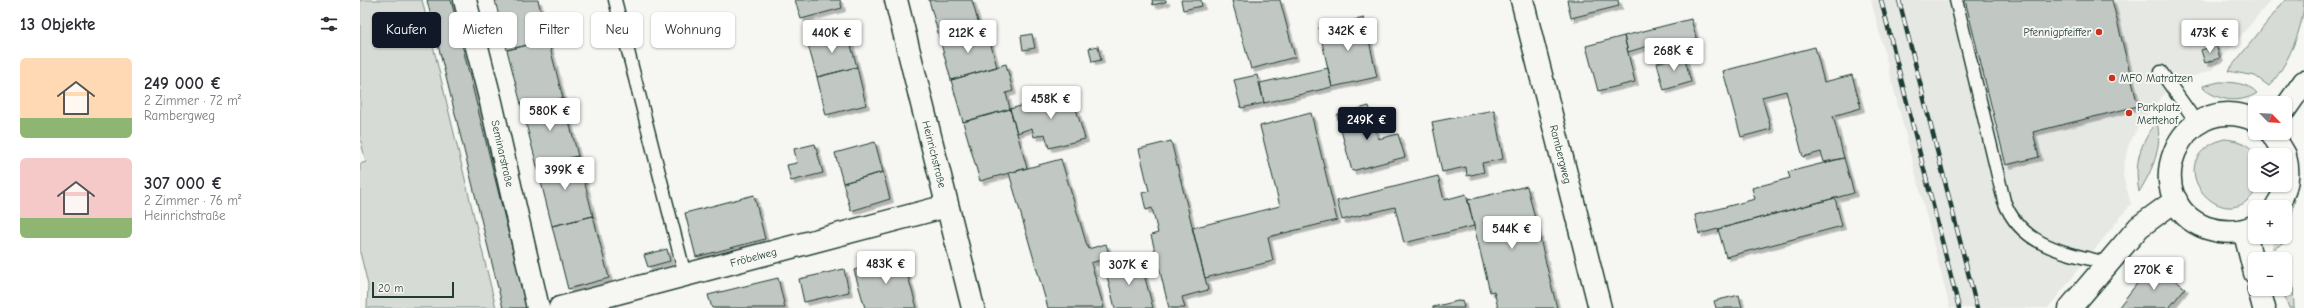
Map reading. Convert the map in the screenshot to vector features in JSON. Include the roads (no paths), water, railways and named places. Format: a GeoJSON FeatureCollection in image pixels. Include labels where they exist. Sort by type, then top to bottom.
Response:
{"type":"FeatureCollection","features":[{"type":"Feature","properties":{"kind":"street","name":"Seminarstraße"},"geometry":{"type":"LineString","coordinates":[[465,0],[491,102],[538,308]]}},
{"type":"Feature","properties":{"kind":"street","name":"Heinrichstraße"},"geometry":{"type":"LineString","coordinates":[[896,0],[973,308]]}},
{"type":"Feature","properties":{"kind":"street","name":"Rambergweg"},"geometry":{"type":"LineString","coordinates":[[1522,0],[1600,308]]}},
{"type":"Feature","properties":{"kind":"street"},"geometry":{"type":"LineString","coordinates":[[2292,99],[2304,82]]}},
{"type":"Feature","properties":{"kind":"street"},"geometry":{"type":"LineString","coordinates":[[2248,118],[2229,114],[2212,116],[2197,123],[2181,138],[2172,158],[2170,179],[2176,200],[2188,216],[2205,227],[2224,232],[2248,228]]}},
{"type":"Feature","properties":{"kind":"street"},"geometry":{"type":"LineString","coordinates":[[2070,308],[2139,227],[2176,200]]}},
{"type":"Feature","properties":{"kind":"street","name":"Fröbelweg"},"geometry":{"type":"LineString","coordinates":[[560,308],[947,206]]}},
{"type":"Feature","properties":{"kind":"street"},"geometry":{"type":"LineString","coordinates":[[2261,296],[2264,308]]}},
{"type":"Feature","properties":{"kind":"lane"},"geometry":{"type":"LineString","coordinates":[[616,0],[685,275]]}},
{"type":"Feature","properties":{"kind":"lane"},"geometry":{"type":"LineString","coordinates":[[1956,0],[2004,201],[2012,219],[2025,233],[2047,246],[2107,263]]}},
{"type":"Feature","properties":{"kind":"lane"},"geometry":{"type":"LineString","coordinates":[[2161,72],[2197,123]]}},
{"type":"Feature","properties":{"kind":"railway"},"geometry":{"type":"LineString","coordinates":[[1881,0],[1959,308]]}},
{"type":"Feature","properties":{"kind":"railway"},"geometry":{"type":"LineString","coordinates":[[1899,0],[1977,308]]}},
{"type":"Feature","properties":{"kind":"place","name":"Pfennigpfeiffer"},"geometry":{"type":"Point","coordinates":[2099,32]}},
{"type":"Feature","properties":{"kind":"place","name":"MFO Matratzen"},"geometry":{"type":"Point","coordinates":[2112,78]}},
{"type":"Feature","properties":{"kind":"place","name":"Parkplatz Mettehof"},"geometry":{"type":"Point","coordinates":[2129,113]}}]}
